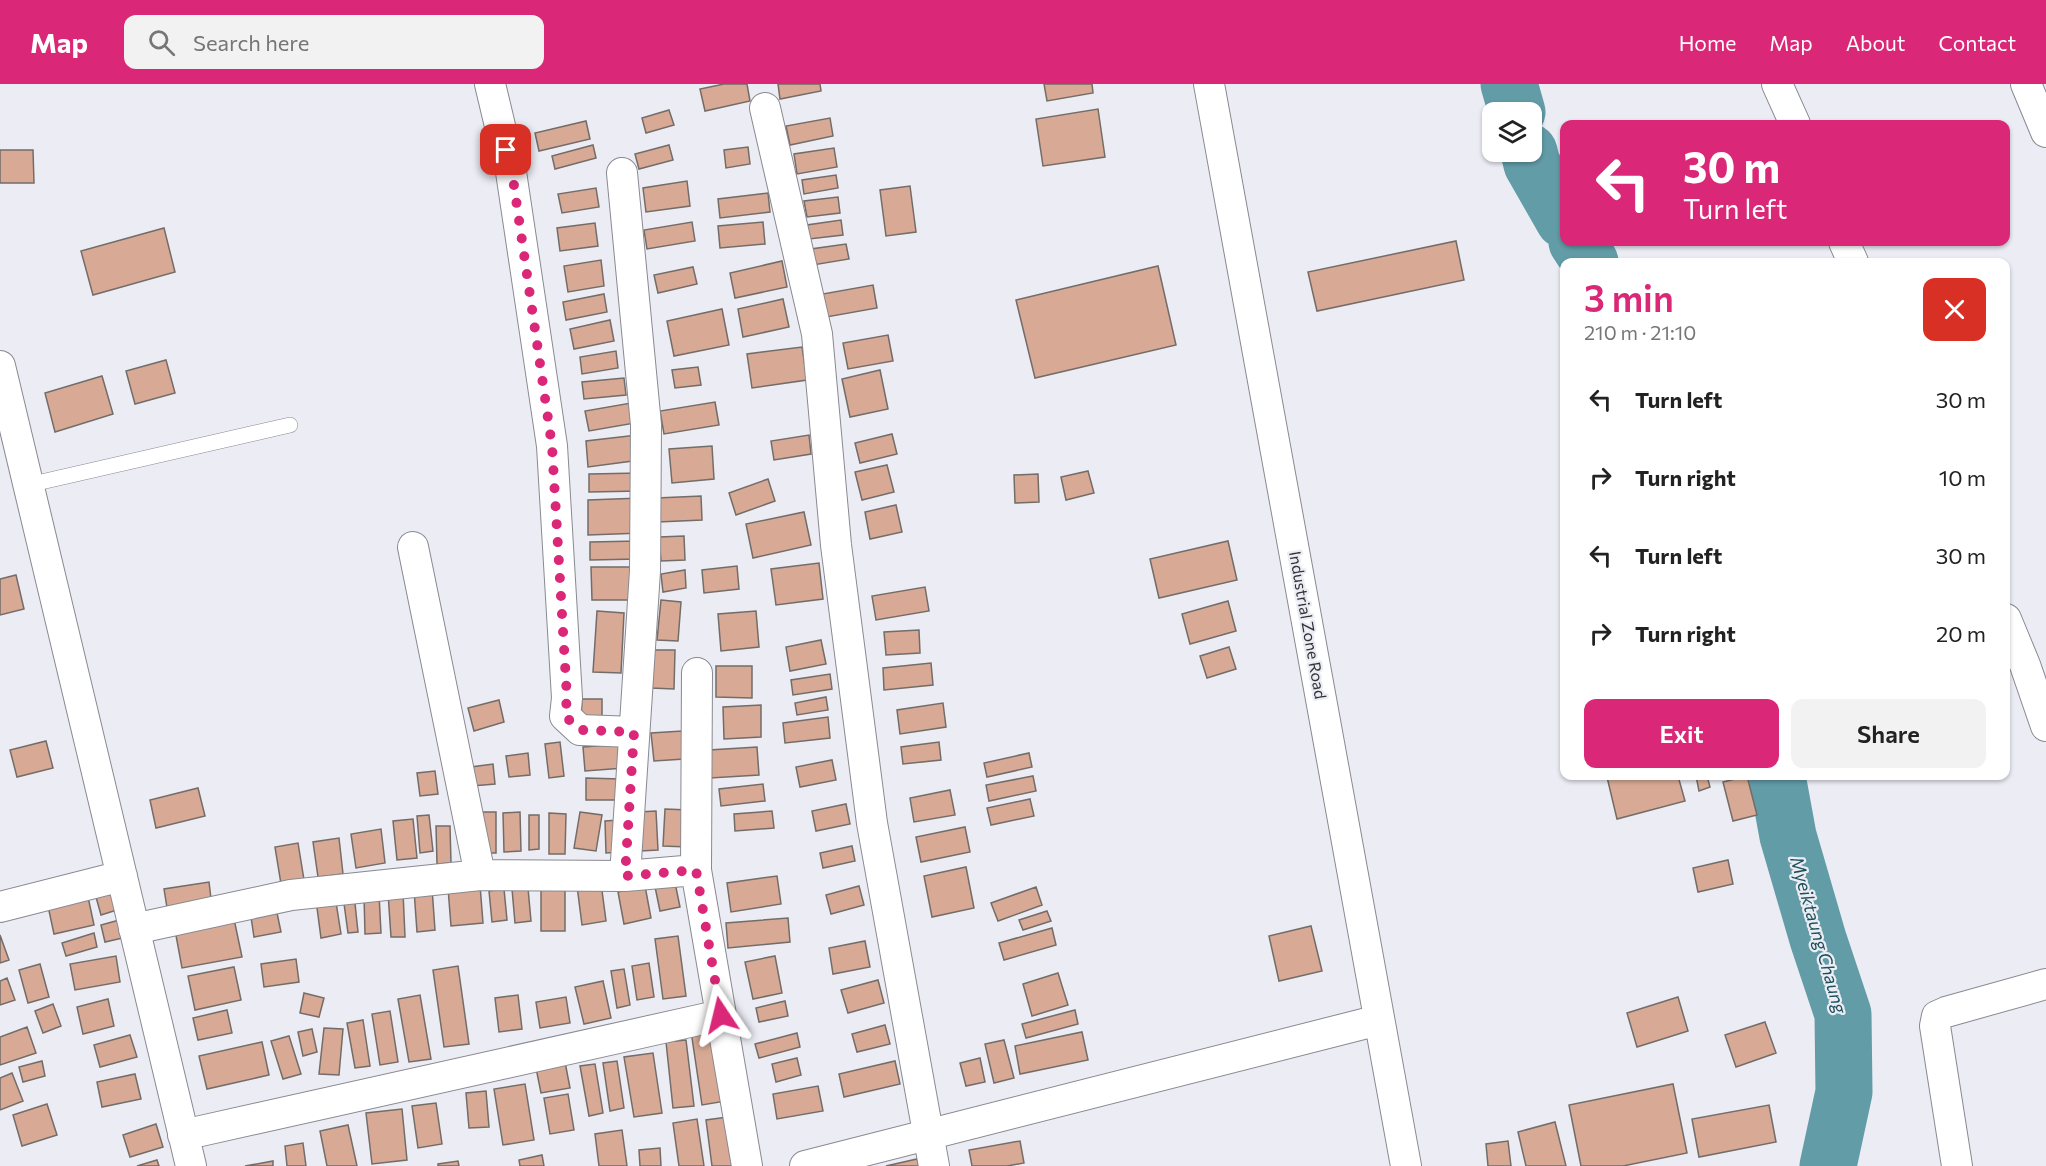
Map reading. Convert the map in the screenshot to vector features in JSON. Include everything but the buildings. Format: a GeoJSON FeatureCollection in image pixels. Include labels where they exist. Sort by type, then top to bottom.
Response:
{"type":"FeatureCollection","features":[{"type":"Feature","properties":{"kind":"street"},"geometry":{"type":"LineString","coordinates":[[490,84],[512,172],[552,446],[567,698],[565,716],[580,730],[634,732]]}},
{"type":"Feature","properties":{"kind":"street","name":"Industrial Zone Road"},"geometry":{"type":"LineString","coordinates":[[1209,84],[1406,1166]]}},
{"type":"Feature","properties":{"kind":"street"},"geometry":{"type":"LineString","coordinates":[[1777,84],[1792,120]]}},
{"type":"Feature","properties":{"kind":"street"},"geometry":{"type":"LineString","coordinates":[[2026,84],[2046,132]]}},
{"type":"Feature","properties":{"kind":"street"},"geometry":{"type":"LineString","coordinates":[[765,108],[817,334],[836,545],[872,823],[934,1166]]}},
{"type":"Feature","properties":{"kind":"street"},"geometry":{"type":"LineString","coordinates":[[622,173],[646,425],[645,571],[625,876]]}},
{"type":"Feature","properties":{"kind":"street"},"geometry":{"type":"LineString","coordinates":[[0,366],[191,1166]]}},
{"type":"Feature","properties":{"kind":"street"},"geometry":{"type":"LineString","coordinates":[[413,547],[480,875]]}},
{"type":"Feature","properties":{"kind":"street"},"geometry":{"type":"LineString","coordinates":[[2010,625],[2036,661],[2046,726]]}},
{"type":"Feature","properties":{"kind":"street"},"geometry":{"type":"LineString","coordinates":[[697,673],[696,870],[747,1166]]}},
{"type":"Feature","properties":{"kind":"street"},"geometry":{"type":"LineString","coordinates":[[134,929],[291,895],[480,875],[625,876],[696,870]]}},
{"type":"Feature","properties":{"kind":"street"},"geometry":{"type":"LineString","coordinates":[[0,907],[122,876]]}},
{"type":"Feature","properties":{"kind":"street"},"geometry":{"type":"LineString","coordinates":[[1956,1166],[1935,1026],[1937,1016],[2046,984]]}},
{"type":"Feature","properties":{"kind":"street"},"geometry":{"type":"LineString","coordinates":[[183,1135],[721,1015]]}},
{"type":"Feature","properties":{"kind":"street"},"geometry":{"type":"LineString","coordinates":[[805,1166],[1379,1020]]}},
{"type":"Feature","properties":{"kind":"lane"},"geometry":{"type":"LineString","coordinates":[[28,485],[290,424]]}},
{"type":"Feature","properties":{"kind":"waterway","name":"Myeiktaung Chaung"},"geometry":{"type":"LineString","coordinates":[[1509,84],[1514,102]]}},
{"type":"Feature","properties":{"kind":"waterway","name":"Myeiktaung Chaung"},"geometry":{"type":"LineString","coordinates":[[1532,162],[1560,213]]}},
{"type":"Feature","properties":{"kind":"waterway","name":"Myeiktaung Chaung"},"geometry":{"type":"LineString","coordinates":[[1580,246],[1587,258]]}},
{"type":"Feature","properties":{"kind":"waterway","name":"Myeiktaung Chaung"},"geometry":{"type":"LineString","coordinates":[[1778,780],[1788,836],[1843,1014],[1844,1092],[1828,1166]]}},
{"type":"Feature","properties":{"kind":"route"},"geometry":{"type":"LineString","coordinates":[[506,150],[512,172],[552,446],[567,698],[565,716],[580,730],[634,732],[625,876],[696,870],[721,1015]]}}]}
